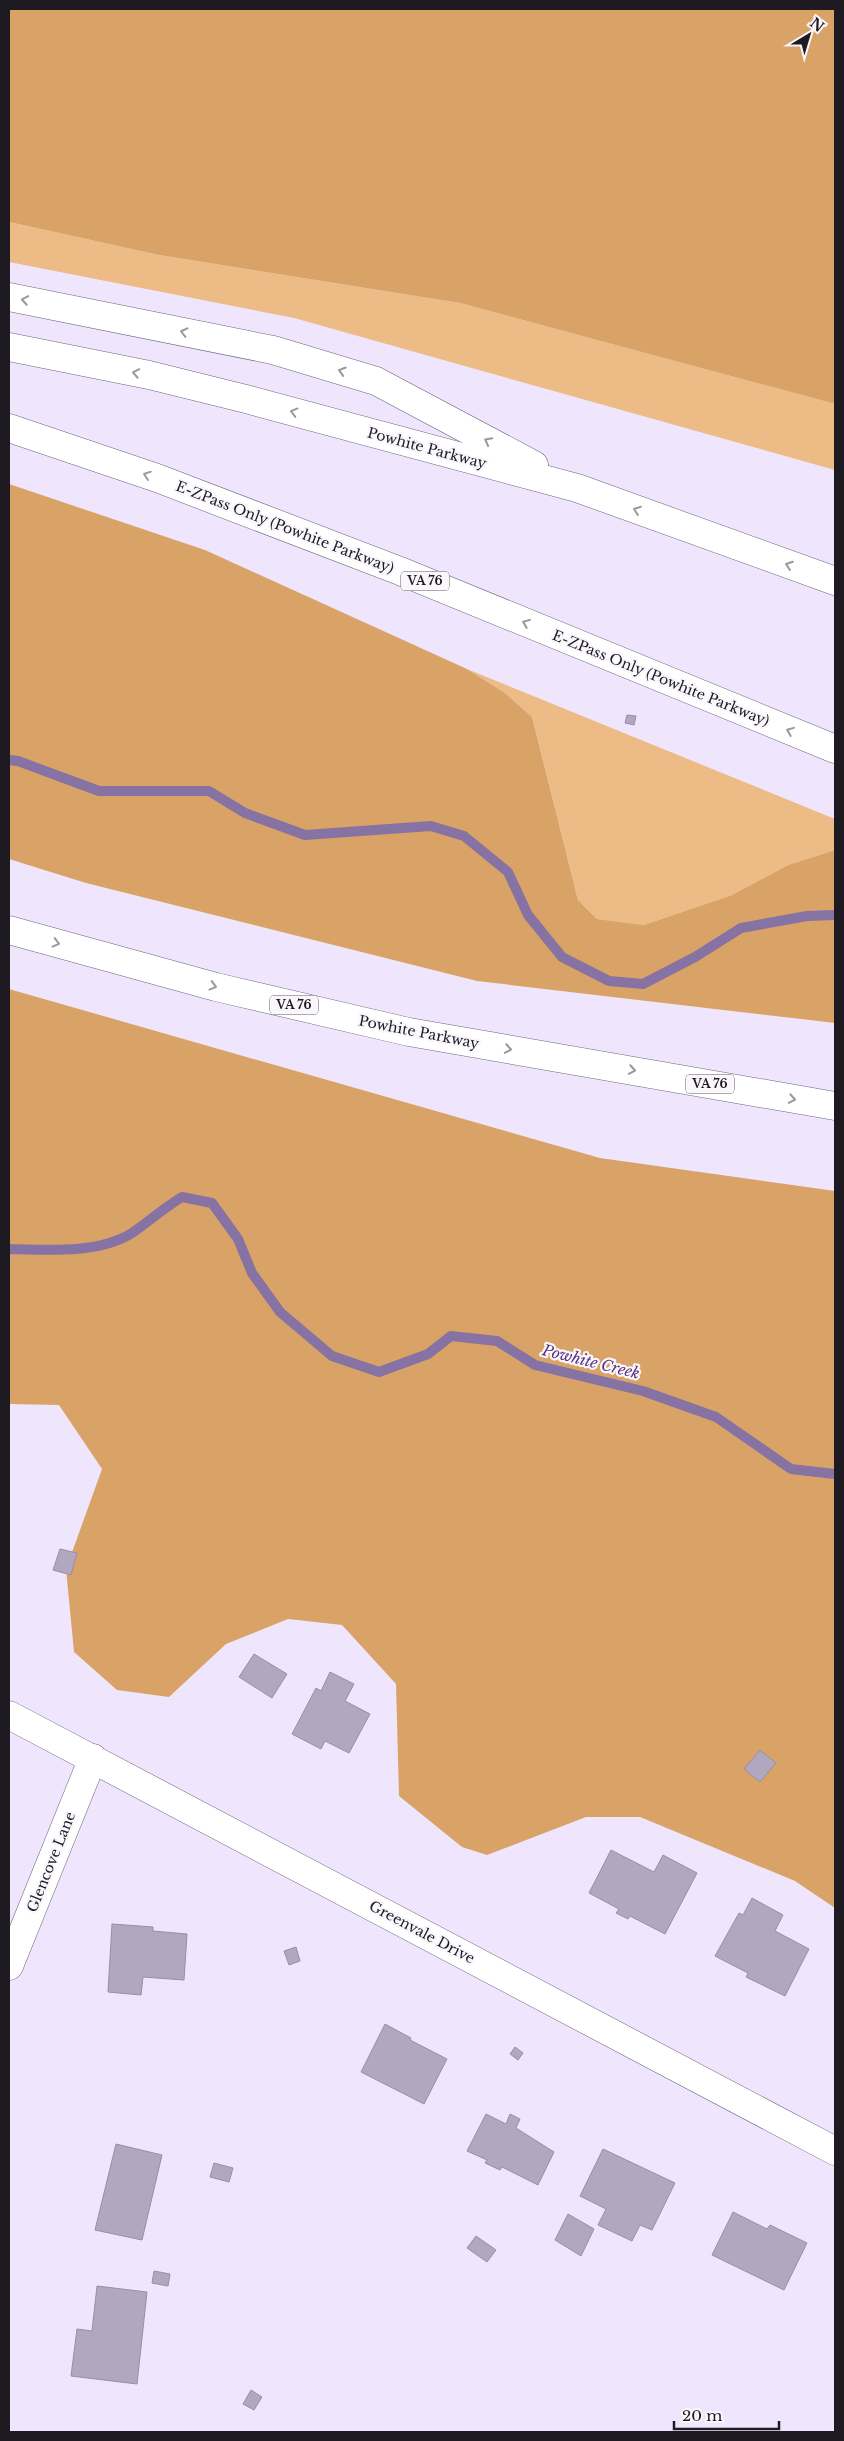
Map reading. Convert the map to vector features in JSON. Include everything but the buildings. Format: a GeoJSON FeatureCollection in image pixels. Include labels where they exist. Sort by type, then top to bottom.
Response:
{"type":"FeatureCollection","features":[{"type":"Feature","properties":{"kind":"main road"},"geometry":{"type":"LineString","coordinates":[[9,297],[273,350],[376,381],[577,488]]}},
{"type":"Feature","properties":{"kind":"main road","name":"Powhite Parkway"},"geometry":{"type":"LineString","coordinates":[[9,347],[149,375],[246,399],[577,488],[835,581]]}},
{"type":"Feature","properties":{"kind":"main road","name":"E-ZPass Only (Powhite Parkway)"},"geometry":{"type":"LineString","coordinates":[[9,428],[157,478],[382,564],[835,749]]}},
{"type":"Feature","properties":{"kind":"main road","name":"Powhite Parkway"},"geometry":{"type":"LineString","coordinates":[[9,930],[216,987],[409,1032],[835,1106]]}},
{"type":"Feature","properties":{"kind":"main road","name":"Greenvale Drive"},"geometry":{"type":"LineString","coordinates":[[9,1715],[94,1758],[835,2151]]}},
{"type":"Feature","properties":{"kind":"main road","name":"Glencove Lane"},"geometry":{"type":"LineString","coordinates":[[9,1966],[94,1758]]}},
{"type":"Feature","properties":{"kind":"shaded area"},"geometry":{"type":"Polygon","coordinates":[[[9,9],[835,9],[835,404],[460,303],[159,255],[9,222],[9,9]]]}},
{"type":"Feature","properties":{"kind":"shaded area"},"geometry":{"type":"Polygon","coordinates":[[[9,222],[159,255],[460,303],[835,404],[835,470],[294,318],[9,262],[9,222]]]}},
{"type":"Feature","properties":{"kind":"shaded area"},"geometry":{"type":"Polygon","coordinates":[[[9,484],[205,550],[467,669],[505,693],[532,717],[578,900],[597,919],[644,925],[732,895],[788,865],[835,850],[835,1023],[477,981],[86,883],[9,859],[9,484]]]}},
{"type":"Feature","properties":{"kind":"shaded area"},"geometry":{"type":"Polygon","coordinates":[[[467,669],[835,819],[835,850],[788,865],[732,895],[644,925],[597,919],[578,900],[532,717],[505,693],[467,669]]]}},
{"type":"Feature","properties":{"kind":"shaded area"},"geometry":{"type":"Polygon","coordinates":[[[9,989],[600,1158],[835,1191],[835,1908],[795,1881],[640,1817],[586,1817],[487,1855],[462,1847],[399,1796],[396,1684],[342,1625],[288,1619],[226,1644],[169,1697],[117,1690],[74,1652],[66,1569],[102,1469],[59,1405],[9,1404],[9,989]]]}},
{"type":"Feature","properties":{"kind":"waterway"},"geometry":{"type":"LineString","coordinates":[[9,760],[18,761],[99,791],[209,791],[245,813],[305,835],[431,826],[464,836],[508,872],[528,915],[562,957],[609,981],[643,984],[695,957],[741,928],[807,916],[835,915]]}},
{"type":"Feature","properties":{"kind":"waterway","name":"Powhite Creek"},"geometry":{"type":"LineString","coordinates":[[9,1249],[72,1249],[104,1245],[132,1233],[182,1197],[212,1203],[238,1239],[252,1273],[280,1312],[332,1356],[379,1372],[428,1354],[451,1336],[497,1341],[535,1365],[643,1391],[716,1417],[791,1469],[835,1474]]}}]}
